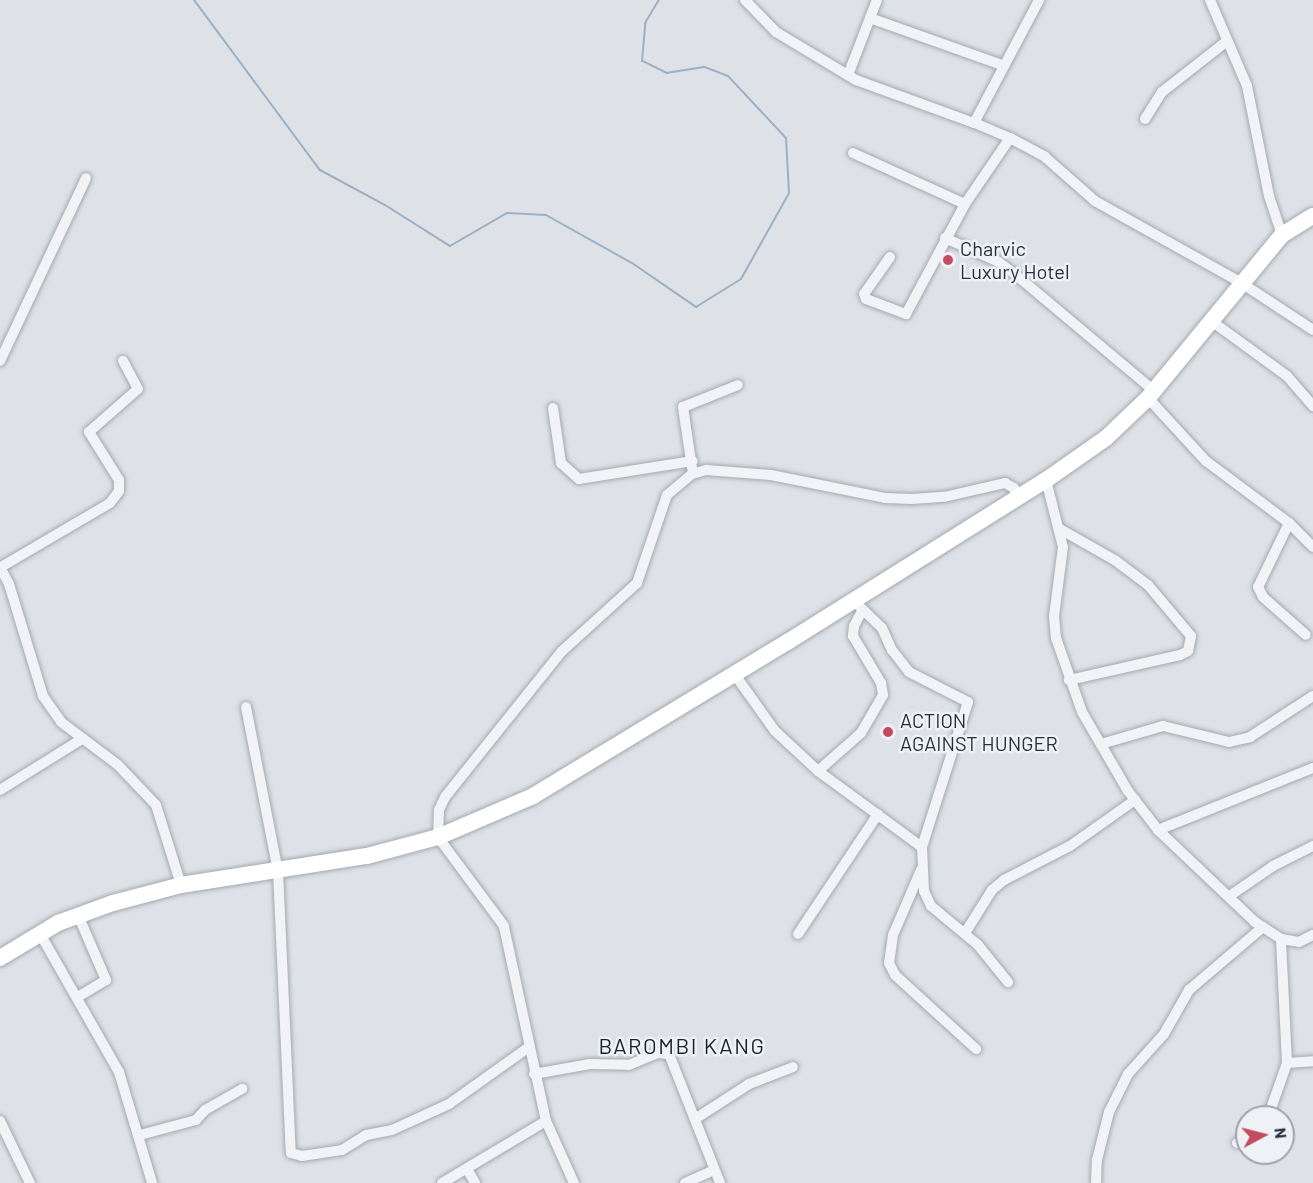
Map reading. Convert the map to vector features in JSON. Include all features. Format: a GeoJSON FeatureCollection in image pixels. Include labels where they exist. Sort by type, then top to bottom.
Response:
{"type":"FeatureCollection","features":[{"type":"Feature","properties":{"kind":"highway"},"geometry":{"type":"LineString","coordinates":[[0,958],[39,932],[78,915],[181,885],[367,856],[438,837],[533,796],[733,672],[858,605],[1016,496],[1046,480],[1106,438],[1151,394],[1240,282],[1282,235],[1313,216]]}},
{"type":"Feature","properties":{"kind":"street"},"geometry":{"type":"LineString","coordinates":[[745,0],[776,32],[848,75],[974,123],[1010,138],[1045,157],[1095,201],[1240,282],[1313,330]]}},
{"type":"Feature","properties":{"kind":"street"},"geometry":{"type":"LineString","coordinates":[[848,75],[877,0]]}},
{"type":"Feature","properties":{"kind":"street"},"geometry":{"type":"LineString","coordinates":[[974,123],[1002,64],[1039,0]]}},
{"type":"Feature","properties":{"kind":"street"},"geometry":{"type":"LineString","coordinates":[[1210,1],[1247,86],[1269,196],[1282,235]]}},
{"type":"Feature","properties":{"kind":"street"},"geometry":{"type":"LineString","coordinates":[[870,18],[1002,64]]}},
{"type":"Feature","properties":{"kind":"street"},"geometry":{"type":"LineString","coordinates":[[1145,118],[1162,92],[1227,41]]}},
{"type":"Feature","properties":{"kind":"street"},"geometry":{"type":"LineString","coordinates":[[890,257],[864,294],[906,314],[965,204],[1010,138]]}},
{"type":"Feature","properties":{"kind":"street"},"geometry":{"type":"LineString","coordinates":[[853,153],[965,204]]}},
{"type":"Feature","properties":{"kind":"street"},"geometry":{"type":"LineString","coordinates":[[0,361],[86,178]]}},
{"type":"Feature","properties":{"kind":"street"},"geometry":{"type":"LineString","coordinates":[[945,238],[997,261],[1016,275],[1151,394],[1206,461],[1289,523],[1313,547]]}},
{"type":"Feature","properties":{"kind":"street"},"geometry":{"type":"LineString","coordinates":[[1210,320],[1287,376],[1313,406]]}},
{"type":"Feature","properties":{"kind":"street"},"geometry":{"type":"LineString","coordinates":[[123,361],[138,389],[89,432],[119,480],[119,491],[110,503],[0,567],[43,696],[61,722],[118,765],[156,805],[181,885]]}},
{"type":"Feature","properties":{"kind":"street"},"geometry":{"type":"LineString","coordinates":[[692,474],[693,461],[683,407],[738,385]]}},
{"type":"Feature","properties":{"kind":"street"},"geometry":{"type":"LineString","coordinates":[[553,408],[561,463],[579,479],[693,461]]}},
{"type":"Feature","properties":{"kind":"street"},"geometry":{"type":"LineString","coordinates":[[574,1183],[546,1121],[534,1074],[504,926],[438,837],[439,810],[445,796],[561,652],[637,583],[667,495],[692,474],[706,470],[771,475],[903,499],[944,496],[1005,483],[1014,488],[1016,496]]}},
{"type":"Feature","properties":{"kind":"street"},"geometry":{"type":"LineString","coordinates":[[1046,480],[1060,529],[1062,571],[1054,616],[1069,680],[1101,744],[1135,800],[1158,830],[1263,927],[1281,939],[1299,942],[1313,934]]}},
{"type":"Feature","properties":{"kind":"street"},"geometry":{"type":"LineString","coordinates":[[1289,523],[1258,587],[1263,597],[1306,635]]}},
{"type":"Feature","properties":{"kind":"street"},"geometry":{"type":"LineString","coordinates":[[1060,529],[1116,561],[1148,585],[1191,636],[1188,651],[1180,655],[1069,680]]}},
{"type":"Feature","properties":{"kind":"street"},"geometry":{"type":"LineString","coordinates":[[818,771],[861,733],[883,695],[881,683],[853,636],[858,605]]}},
{"type":"Feature","properties":{"kind":"street"},"geometry":{"type":"LineString","coordinates":[[858,605],[882,628],[892,650],[909,672],[968,702],[922,847],[924,891],[931,906],[965,933],[1008,982]]}},
{"type":"Feature","properties":{"kind":"street"},"geometry":{"type":"LineString","coordinates":[[733,672],[776,730],[818,771],[922,847]]}},
{"type":"Feature","properties":{"kind":"street"},"geometry":{"type":"LineString","coordinates":[[1101,744],[1162,726],[1229,742],[1250,737],[1311,700]]}},
{"type":"Feature","properties":{"kind":"street"},"geometry":{"type":"LineString","coordinates":[[246,707],[278,871],[288,1145],[295,1155],[342,1150],[366,1135],[392,1130],[449,1104],[529,1047]]}},
{"type":"Feature","properties":{"kind":"street"},"geometry":{"type":"LineString","coordinates":[[0,790],[82,740]]}},
{"type":"Feature","properties":{"kind":"street"},"geometry":{"type":"LineString","coordinates":[[1158,830],[1313,768]]}},
{"type":"Feature","properties":{"kind":"street"},"geometry":{"type":"LineString","coordinates":[[965,933],[992,890],[1004,880],[1070,846],[1135,800]]}},
{"type":"Feature","properties":{"kind":"street"},"geometry":{"type":"LineString","coordinates":[[798,934],[878,814]]}},
{"type":"Feature","properties":{"kind":"street"},"geometry":{"type":"LineString","coordinates":[[1231,896],[1273,866],[1313,846]]}},
{"type":"Feature","properties":{"kind":"street"},"geometry":{"type":"LineString","coordinates":[[922,867],[893,935],[890,963],[895,975],[976,1049]]}},
{"type":"Feature","properties":{"kind":"street"},"geometry":{"type":"LineString","coordinates":[[78,915],[106,980],[78,997]]}},
{"type":"Feature","properties":{"kind":"street"},"geometry":{"type":"LineString","coordinates":[[1096,1183],[1097,1160],[1110,1112],[1128,1074],[1164,1034],[1189,990],[1263,927]]}},
{"type":"Feature","properties":{"kind":"street"},"geometry":{"type":"LineString","coordinates":[[39,932],[119,1072],[140,1135],[152,1183]]}},
{"type":"Feature","properties":{"kind":"street"},"geometry":{"type":"LineString","coordinates":[[1272,1105],[1287,1062],[1281,939]]}},
{"type":"Feature","properties":{"kind":"street"},"geometry":{"type":"LineString","coordinates":[[534,1074],[590,1064],[629,1065],[664,1052],[669,1054],[720,1183]]}},
{"type":"Feature","properties":{"kind":"street"},"geometry":{"type":"LineString","coordinates":[[1287,1062],[1313,1061]]}},
{"type":"Feature","properties":{"kind":"street"},"geometry":{"type":"LineString","coordinates":[[695,1119],[749,1084],[793,1067]]}},
{"type":"Feature","properties":{"kind":"street"},"geometry":{"type":"LineString","coordinates":[[140,1135],[196,1120],[205,1110],[242,1089]]}},
{"type":"Feature","properties":{"kind":"street"},"geometry":{"type":"LineString","coordinates":[[0,1121],[30,1183]]}},
{"type":"Feature","properties":{"kind":"street"},"geometry":{"type":"LineString","coordinates":[[442,1183],[546,1121]]}},
{"type":"Feature","properties":{"kind":"street"},"geometry":{"type":"LineString","coordinates":[[467,1169],[475,1183]]}},
{"type":"Feature","properties":{"kind":"street"},"geometry":{"type":"LineString","coordinates":[[685,1183],[714,1170]]}},
{"type":"Feature","properties":{"kind":"waterway"},"geometry":{"type":"LineString","coordinates":[[194,0],[320,170],[385,205],[450,246],[507,213],[546,215],[632,263],[696,307],[741,279],[789,193],[786,138],[728,76],[704,67],[667,73],[642,61],[645,23],[659,0]]}},
{"type":"Feature","properties":{"kind":"place","name":"Charvic Luxury Hotel"},"geometry":{"type":"Point","coordinates":[948,260]}},
{"type":"Feature","properties":{"kind":"place","name":"ACTION AGAINST HUNGER"},"geometry":{"type":"Point","coordinates":[888,732]}},
{"type":"Feature","properties":{"kind":"district","name":"BAROMBI KANG"},"geometry":{"type":"Point","coordinates":[682,1046]}}]}
